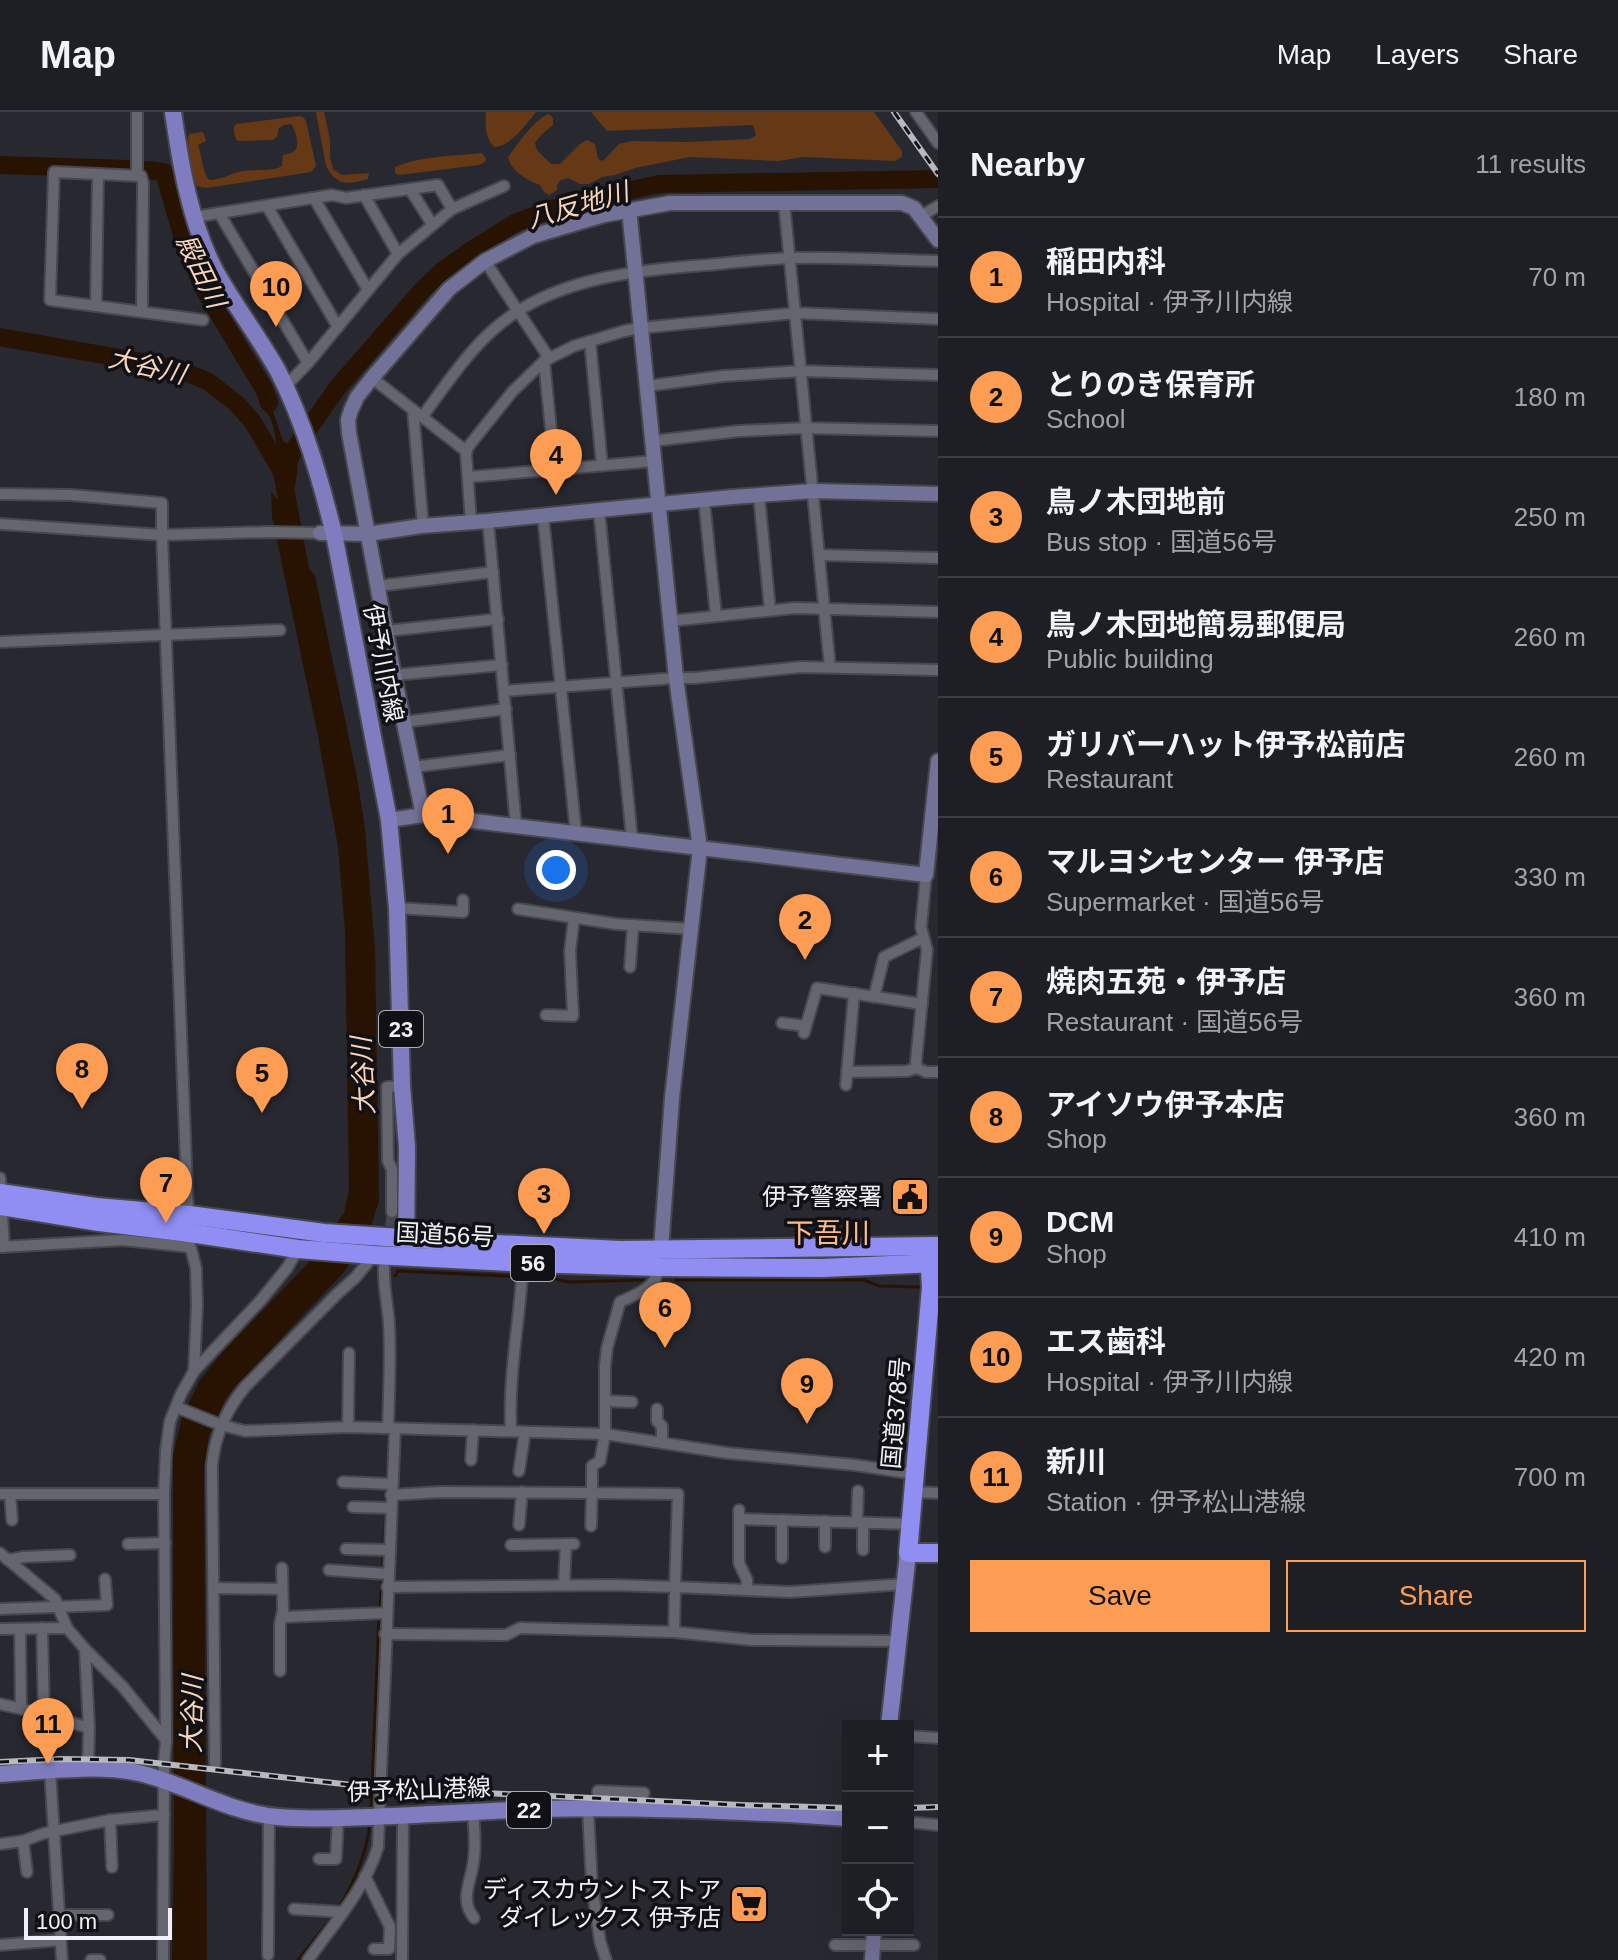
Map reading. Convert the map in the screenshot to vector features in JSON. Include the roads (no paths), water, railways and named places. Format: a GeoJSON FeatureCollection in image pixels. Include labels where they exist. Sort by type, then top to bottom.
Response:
{"type":"FeatureCollection","features":[{"type":"Feature","properties":{"kind":"highway","name":"国道56号"},"geometry":{"type":"LineString","coordinates":[[0,1193],[96,1207],[190,1231],[324,1233],[523,1263],[660,1258],[822,1268],[934,1255]]}},
{"type":"Feature","properties":{"kind":"highway","name":"国道56号"},"geometry":{"type":"LineString","coordinates":[[0,1206],[374,1259],[394,1242],[620,1250],[660,1258]]}},
{"type":"Feature","properties":{"kind":"highway","name":"国道378号"},"geometry":{"type":"LineString","coordinates":[[908,1553],[935,1288],[934,1255]]}},
{"type":"Feature","properties":{"kind":"highway"},"geometry":{"type":"LineString","coordinates":[[908,1553],[938,1553]]}},
{"type":"Feature","properties":{"kind":"main road","name":"伊予川内線"},"geometry":{"type":"LineString","coordinates":[[173,112],[182,172],[207,253],[285,387],[316,466],[327,534],[389,820],[397,908],[402,1086],[407,1147],[394,1242]]}},
{"type":"Feature","properties":{"kind":"main road"},"geometry":{"type":"LineString","coordinates":[[890,1720],[908,1553]]}},
{"type":"Feature","properties":{"kind":"main road","name":"伊予松山港線"},"geometry":{"type":"LineString","coordinates":[[0,1774],[124,1771],[166,1782],[240,1809],[269,1816],[299,1818],[593,1809],[842,1818]]}},
{"type":"Feature","properties":{"kind":"street"},"geometry":{"type":"LineString","coordinates":[[137,112],[137,175]]}},
{"type":"Feature","properties":{"kind":"street"},"geometry":{"type":"LineString","coordinates":[[916,112],[938,143]]}},
{"type":"Feature","properties":{"kind":"street"},"geometry":{"type":"LineString","coordinates":[[142,312],[141,176],[54,172],[50,300],[203,320]]}},
{"type":"Feature","properties":{"kind":"street"},"geometry":{"type":"LineString","coordinates":[[96,306],[98,174]]}},
{"type":"Feature","properties":{"kind":"street"},"geometry":{"type":"LineString","coordinates":[[194,217],[332,195],[346,198],[438,185],[452,209]]}},
{"type":"Feature","properties":{"kind":"street"},"geometry":{"type":"LineString","coordinates":[[285,387],[398,254],[452,209],[504,186]]}},
{"type":"Feature","properties":{"kind":"street"},"geometry":{"type":"LineString","coordinates":[[410,189],[432,224]]}},
{"type":"Feature","properties":{"kind":"street"},"geometry":{"type":"LineString","coordinates":[[364,195],[398,254]]}},
{"type":"Feature","properties":{"kind":"street"},"geometry":{"type":"LineString","coordinates":[[314,198],[368,290]]}},
{"type":"Feature","properties":{"kind":"street"},"geometry":{"type":"LineString","coordinates":[[423,815],[356,477],[348,420],[357,397],[449,289],[485,261],[533,236],[629,209],[686,202],[902,203],[914,208],[938,240]]}},
{"type":"Feature","properties":{"kind":"street"},"geometry":{"type":"LineString","coordinates":[[784,202],[830,667]]}},
{"type":"Feature","properties":{"kind":"street"},"geometry":{"type":"LineString","coordinates":[[267,206],[338,327]]}},
{"type":"Feature","properties":{"kind":"street"},"geometry":{"type":"LineString","coordinates":[[921,216],[938,206]]}},
{"type":"Feature","properties":{"kind":"street"},"geometry":{"type":"LineString","coordinates":[[591,1526],[592,1466],[600,1461],[605,1434],[607,1348],[620,1302],[653,1284],[658,1277],[672,1098],[700,848],[676,678],[629,209]]}},
{"type":"Feature","properties":{"kind":"street"},"geometry":{"type":"LineString","coordinates":[[219,213],[308,363]]}},
{"type":"Feature","properties":{"kind":"street"},"geometry":{"type":"LineString","coordinates":[[423,526],[418,413],[498,325],[550,294],[636,271],[791,258],[938,261]]}},
{"type":"Feature","properties":{"kind":"street"},"geometry":{"type":"LineString","coordinates":[[485,261],[546,360],[555,469]]}},
{"type":"Feature","properties":{"kind":"street"},"geometry":{"type":"LineString","coordinates":[[471,522],[466,451],[512,392],[546,360],[574,346],[640,328],[796,313],[938,319]]}},
{"type":"Feature","properties":{"kind":"street"},"geometry":{"type":"LineString","coordinates":[[590,341],[602,465]]}},
{"type":"Feature","properties":{"kind":"street"},"geometry":{"type":"LineString","coordinates":[[647,386],[723,376],[802,371],[938,375]]}},
{"type":"Feature","properties":{"kind":"street"},"geometry":{"type":"LineString","coordinates":[[372,378],[466,451]]}},
{"type":"Feature","properties":{"kind":"street"},"geometry":{"type":"LineString","coordinates":[[653,441],[739,431],[806,428],[938,431]]}},
{"type":"Feature","properties":{"kind":"street"},"geometry":{"type":"LineString","coordinates":[[468,477],[655,461]]}},
{"type":"Feature","properties":{"kind":"street"},"geometry":{"type":"LineString","coordinates":[[0,524],[162,535],[268,532],[368,534],[423,526],[814,491],[938,494]]}},
{"type":"Feature","properties":{"kind":"street"},"geometry":{"type":"LineString","coordinates":[[0,494],[71,495],[162,503],[190,1231],[196,1268],[194,1371]]}},
{"type":"Feature","properties":{"kind":"street"},"geometry":{"type":"LineString","coordinates":[[759,495],[770,610]]}},
{"type":"Feature","properties":{"kind":"street"},"geometry":{"type":"LineString","coordinates":[[704,500],[716,616]]}},
{"type":"Feature","properties":{"kind":"street"},"geometry":{"type":"LineString","coordinates":[[599,510],[632,839]]}},
{"type":"Feature","properties":{"kind":"street"},"geometry":{"type":"LineString","coordinates":[[543,516],[576,833]]}},
{"type":"Feature","properties":{"kind":"street"},"geometry":{"type":"LineString","coordinates":[[488,521],[516,826]]}},
{"type":"Feature","properties":{"kind":"street"},"geometry":{"type":"LineString","coordinates":[[821,555],[938,558]]}},
{"type":"Feature","properties":{"kind":"street"},"geometry":{"type":"LineString","coordinates":[[378,586],[493,572]]}},
{"type":"Feature","properties":{"kind":"street"},"geometry":{"type":"LineString","coordinates":[[670,621],[795,608],[938,612]]}},
{"type":"Feature","properties":{"kind":"street"},"geometry":{"type":"LineString","coordinates":[[386,631],[498,619]]}},
{"type":"Feature","properties":{"kind":"street"},"geometry":{"type":"LineString","coordinates":[[0,642],[280,630]]}},
{"type":"Feature","properties":{"kind":"street"},"geometry":{"type":"LineString","coordinates":[[394,675],[502,665]]}},
{"type":"Feature","properties":{"kind":"street"},"geometry":{"type":"LineString","coordinates":[[504,691],[695,678],[801,667],[938,670]]}},
{"type":"Feature","properties":{"kind":"street"},"geometry":{"type":"LineString","coordinates":[[404,722],[506,709]]}},
{"type":"Feature","properties":{"kind":"street"},"geometry":{"type":"LineString","coordinates":[[413,767],[510,755]]}},
{"type":"Feature","properties":{"kind":"street"},"geometry":{"type":"LineString","coordinates":[[917,1068],[927,950],[921,927],[926,875],[934,847],[938,761]]}},
{"type":"Feature","properties":{"kind":"street"},"geometry":{"type":"LineString","coordinates":[[389,820],[423,815],[926,875]]}},
{"type":"Feature","properties":{"kind":"street"},"geometry":{"type":"LineString","coordinates":[[397,908],[463,912],[463,900]]}},
{"type":"Feature","properties":{"kind":"street"},"geometry":{"type":"LineString","coordinates":[[518,909],[633,925],[692,929]]}},
{"type":"Feature","properties":{"kind":"street"},"geometry":{"type":"LineString","coordinates":[[546,1015],[573,1016],[570,951],[574,918]]}},
{"type":"Feature","properties":{"kind":"street"},"geometry":{"type":"LineString","coordinates":[[630,967],[633,925]]}},
{"type":"Feature","properties":{"kind":"street"},"geometry":{"type":"LineString","coordinates":[[874,997],[884,957],[923,938]]}},
{"type":"Feature","properties":{"kind":"street"},"geometry":{"type":"LineString","coordinates":[[782,1023],[805,1030],[817,988],[922,1004]]}},
{"type":"Feature","properties":{"kind":"street"},"geometry":{"type":"LineString","coordinates":[[846,1085],[854,993]]}},
{"type":"Feature","properties":{"kind":"street"},"geometry":{"type":"LineString","coordinates":[[847,1072],[907,1071],[917,1068],[938,1072]]}},
{"type":"Feature","properties":{"kind":"street"},"geometry":{"type":"LineString","coordinates":[[392,1212],[387,1087],[402,1086]]}},
{"type":"Feature","properties":{"kind":"street"},"geometry":{"type":"LineString","coordinates":[[0,1178],[2,1247],[123,1240],[190,1231]]}},
{"type":"Feature","properties":{"kind":"street"},"geometry":{"type":"LineString","coordinates":[[163,1960],[166,1782],[164,1494],[167,1435],[170,1421],[194,1371],[261,1300],[301,1249]]}},
{"type":"Feature","properties":{"kind":"street"},"geometry":{"type":"LineString","coordinates":[[215,1764],[212,1465],[219,1425],[245,1387],[374,1259]]}},
{"type":"Feature","properties":{"kind":"street"},"geometry":{"type":"LineString","coordinates":[[308,1960],[365,1876],[378,1847],[392,1489],[390,1344],[374,1259]]}},
{"type":"Feature","properties":{"kind":"street"},"geometry":{"type":"LineString","coordinates":[[511,1431],[510,1402],[523,1263]]}},
{"type":"Feature","properties":{"kind":"street"},"geometry":{"type":"LineString","coordinates":[[348,1427],[349,1353]]}},
{"type":"Feature","properties":{"kind":"street"},"geometry":{"type":"LineString","coordinates":[[605,1401],[632,1402]]}},
{"type":"Feature","properties":{"kind":"street"},"geometry":{"type":"LineString","coordinates":[[178,1408],[219,1425],[245,1431],[348,1427],[605,1434],[727,1453],[855,1465],[938,1493]]}},
{"type":"Feature","properties":{"kind":"street"},"geometry":{"type":"LineString","coordinates":[[657,1409],[657,1421],[662,1426],[662,1443]]}},
{"type":"Feature","properties":{"kind":"street"},"geometry":{"type":"LineString","coordinates":[[471,1460],[473,1430]]}},
{"type":"Feature","properties":{"kind":"street"},"geometry":{"type":"LineString","coordinates":[[519,1471],[525,1432]]}},
{"type":"Feature","properties":{"kind":"street"},"geometry":{"type":"LineString","coordinates":[[350,1479],[392,1489],[440,1492],[678,1494],[674,1632]]}},
{"type":"Feature","properties":{"kind":"street"},"geometry":{"type":"LineString","coordinates":[[858,1491],[863,1550]]}},
{"type":"Feature","properties":{"kind":"street"},"geometry":{"type":"LineString","coordinates":[[519,1525],[522,1492]]}},
{"type":"Feature","properties":{"kind":"street"},"geometry":{"type":"LineString","coordinates":[[12,1520],[5,1494],[164,1494]]}},
{"type":"Feature","properties":{"kind":"street"},"geometry":{"type":"LineString","coordinates":[[353,1507],[391,1508]]}},
{"type":"Feature","properties":{"kind":"street"},"geometry":{"type":"LineString","coordinates":[[747,1590],[747,1580],[739,1563],[739,1514],[782,1520],[911,1524]]}},
{"type":"Feature","properties":{"kind":"street"},"geometry":{"type":"LineString","coordinates":[[782,1520],[782,1558]]}},
{"type":"Feature","properties":{"kind":"street"},"geometry":{"type":"LineString","coordinates":[[825,1521],[825,1547]]}},
{"type":"Feature","properties":{"kind":"street"},"geometry":{"type":"LineString","coordinates":[[128,1544],[165,1543]]}},
{"type":"Feature","properties":{"kind":"street"},"geometry":{"type":"LineString","coordinates":[[516,1548],[570,1544],[564,1585]]}},
{"type":"Feature","properties":{"kind":"street"},"geometry":{"type":"LineString","coordinates":[[346,1549],[389,1550]]}},
{"type":"Feature","properties":{"kind":"street"},"geometry":{"type":"LineString","coordinates":[[4,1557],[70,1555]]}},
{"type":"Feature","properties":{"kind":"street"},"geometry":{"type":"LineString","coordinates":[[4,1557],[55,1599],[67,1628],[123,1687],[166,1740]]}},
{"type":"Feature","properties":{"kind":"street"},"geometry":{"type":"LineString","coordinates":[[280,1671],[282,1568]]}},
{"type":"Feature","properties":{"kind":"street"},"geometry":{"type":"LineString","coordinates":[[329,1570],[387,1574]]}},
{"type":"Feature","properties":{"kind":"street"},"geometry":{"type":"LineString","coordinates":[[0,1609],[107,1605],[105,1579]]}},
{"type":"Feature","properties":{"kind":"street"},"geometry":{"type":"LineString","coordinates":[[387,1587],[564,1585],[790,1592],[905,1584]]}},
{"type":"Feature","properties":{"kind":"street"},"geometry":{"type":"LineString","coordinates":[[214,1588],[281,1589]]}},
{"type":"Feature","properties":{"kind":"street"},"geometry":{"type":"LineString","coordinates":[[282,1617],[386,1613]]}},
{"type":"Feature","properties":{"kind":"street"},"geometry":{"type":"LineString","coordinates":[[42,1628],[44,1714]]}},
{"type":"Feature","properties":{"kind":"street"},"geometry":{"type":"LineString","coordinates":[[0,1629],[67,1628]]}},
{"type":"Feature","properties":{"kind":"street"},"geometry":{"type":"LineString","coordinates":[[385,1634],[506,1635],[520,1628],[674,1632],[752,1640],[899,1641]]}},
{"type":"Feature","properties":{"kind":"street"},"geometry":{"type":"LineString","coordinates":[[20,1629],[21,1709]]}},
{"type":"Feature","properties":{"kind":"street"},"geometry":{"type":"LineString","coordinates":[[85,1649],[88,1770]]}},
{"type":"Feature","properties":{"kind":"street"},"geometry":{"type":"LineString","coordinates":[[0,1704],[89,1728]]}},
{"type":"Feature","properties":{"kind":"street"},"geometry":{"type":"LineString","coordinates":[[914,1736],[938,1738]]}},
{"type":"Feature","properties":{"kind":"street"},"geometry":{"type":"LineString","coordinates":[[50,1771],[62,1960]]}},
{"type":"Feature","properties":{"kind":"street"},"geometry":{"type":"LineString","coordinates":[[606,1960],[592,1886],[593,1809],[598,1791],[644,1793]]}},
{"type":"Feature","properties":{"kind":"street"},"geometry":{"type":"LineString","coordinates":[[473,1812],[474,1864],[466,1893],[468,1911],[474,1918]]}},
{"type":"Feature","properties":{"kind":"street"},"geometry":{"type":"LineString","coordinates":[[0,1844],[110,1820],[164,1815]]}},
{"type":"Feature","properties":{"kind":"street"},"geometry":{"type":"LineString","coordinates":[[402,1960],[403,1815]]}},
{"type":"Feature","properties":{"kind":"street"},"geometry":{"type":"LineString","coordinates":[[268,1955],[269,1816]]}},
{"type":"Feature","properties":{"kind":"street"},"geometry":{"type":"LineString","coordinates":[[319,1859],[336,1859],[338,1818]]}},
{"type":"Feature","properties":{"kind":"street"},"geometry":{"type":"LineString","coordinates":[[110,1820],[112,1867]]}},
{"type":"Feature","properties":{"kind":"street"},"geometry":{"type":"LineString","coordinates":[[914,1823],[938,1825]]}},
{"type":"Feature","properties":{"kind":"street"},"geometry":{"type":"LineString","coordinates":[[23,1841],[27,1872]]}},
{"type":"Feature","properties":{"kind":"street"},"geometry":{"type":"LineString","coordinates":[[365,1876],[390,1927],[389,1949],[374,1949]]}},
{"type":"Feature","properties":{"kind":"street"},"geometry":{"type":"LineString","coordinates":[[294,1909],[342,1912]]}},
{"type":"Feature","properties":{"kind":"street"},"geometry":{"type":"LineString","coordinates":[[60,1915],[108,1915]]}},
{"type":"Feature","properties":{"kind":"street"},"geometry":{"type":"LineString","coordinates":[[835,1945],[874,1937],[914,1945]]}},
{"type":"Feature","properties":{"kind":"street"},"geometry":{"type":"LineString","coordinates":[[872,1960],[874,1937]]}},
{"type":"Feature","properties":{"kind":"street"},"geometry":{"type":"LineString","coordinates":[[0,1945],[61,1940]]}},
{"type":"Feature","properties":{"kind":"street"},"geometry":{"type":"LineString","coordinates":[[91,1960],[100,1960]]}},
{"type":"Feature","properties":{"kind":"water"},"geometry":{"type":"Polygon","coordinates":[[[263,382],[283,441],[289,445],[295,438],[298,448],[291,548],[294,557],[315,576],[365,828],[375,949],[379,1201],[372,1223],[345,1271],[235,1387],[225,1400],[209,1436],[204,1468],[207,1960],[172,1960],[173,1456],[182,1417],[200,1380],[309,1262],[344,1213],[349,1190],[345,931],[338,847],[272,517],[271,492],[279,498],[279,460],[273,426],[263,408],[267,407],[259,385],[263,382]]]}},
{"type":"Feature","properties":{"kind":"waterway","name":"殿田川"},"geometry":{"type":"LineString","coordinates":[[0,165],[129,169]]}},
{"type":"Feature","properties":{"kind":"waterway","name":"殿田川"},"geometry":{"type":"LineString","coordinates":[[147,170],[164,172],[185,246],[205,291],[264,389],[269,403]]}},
{"type":"Feature","properties":{"kind":"waterway","name":"八反地川"},"geometry":{"type":"LineString","coordinates":[[286,464],[338,387],[422,290],[442,271],[515,223],[552,209],[659,184],[938,179]]}},
{"type":"Feature","properties":{"kind":"waterway","name":"大谷川"},"geometry":{"type":"LineString","coordinates":[[0,337],[183,371],[209,382],[237,404],[253,422],[282,472],[303,585]]}},
{"type":"Feature","properties":{"kind":"waterway"},"geometry":{"type":"LineString","coordinates":[[395,1276],[398,1271],[551,1278],[569,1282],[643,1280]]}},
{"type":"Feature","properties":{"kind":"waterway"},"geometry":{"type":"LineString","coordinates":[[676,1280],[864,1280],[879,1286],[919,1287]]}},
{"type":"Feature","properties":{"kind":"waterway"},"geometry":{"type":"LineString","coordinates":[[387,1481],[389,1448]]}},
{"type":"Feature","properties":{"kind":"waterway"},"geometry":{"type":"LineString","coordinates":[[380,1609],[386,1512]]}},
{"type":"Feature","properties":{"kind":"waterway"},"geometry":{"type":"LineString","coordinates":[[371,1812],[379,1616]]}},
{"type":"Feature","properties":{"kind":"waterway"},"geometry":{"type":"LineString","coordinates":[[341,1904],[360,1866],[370,1824]]}},
{"type":"Feature","properties":{"kind":"waterway"},"geometry":{"type":"LineString","coordinates":[[298,1960],[331,1919]]}},
{"type":"Feature","properties":{"kind":"tunnel"},"geometry":{"type":"LineString","coordinates":[[388,1241],[392,1212]]}},
{"type":"Feature","properties":{"kind":"railway"},"geometry":{"type":"LineString","coordinates":[[894,112],[938,174]]}},
{"type":"Feature","properties":{"kind":"railway"},"geometry":{"type":"LineString","coordinates":[[0,1762],[129,1760],[379,1788],[842,1808]]}},
{"type":"Feature","properties":{"kind":"railway"},"geometry":{"type":"LineString","coordinates":[[914,1808],[938,1807]]}},
{"type":"Feature","properties":{"kind":"place","name":"エス歯科"},"geometry":{"type":"Point","coordinates":[276,327]}},
{"type":"Feature","properties":{"kind":"place","name":"鳥ノ木団地簡易郵便局"},"geometry":{"type":"Point","coordinates":[556,495]}},
{"type":"Feature","properties":{"kind":"place","name":"稲田内科"},"geometry":{"type":"Point","coordinates":[448,854]}},
{"type":"Feature","properties":{"kind":"place","name":"とりのき保育所"},"geometry":{"type":"Point","coordinates":[805,960]}},
{"type":"Feature","properties":{"kind":"place","name":"アイソウ伊予本店"},"geometry":{"type":"Point","coordinates":[82,1109]}},
{"type":"Feature","properties":{"kind":"place","name":"ガリバーハット伊予松前店"},"geometry":{"type":"Point","coordinates":[262,1113]}},
{"type":"Feature","properties":{"kind":"place","name":"伊予警察署"},"geometry":{"type":"Point","coordinates":[910,1197]}},
{"type":"Feature","properties":{"kind":"place","name":"焼肉五苑・伊予店"},"geometry":{"type":"Point","coordinates":[166,1223]}},
{"type":"Feature","properties":{"kind":"place","name":"鳥ノ木団地前"},"geometry":{"type":"Point","coordinates":[544,1234]}},
{"type":"Feature","properties":{"kind":"place","name":"マルヨシセンター 伊予店"},"geometry":{"type":"Point","coordinates":[665,1348]}},
{"type":"Feature","properties":{"kind":"place","name":"DCM"},"geometry":{"type":"Point","coordinates":[807,1424]}},
{"type":"Feature","properties":{"kind":"place","name":"新川"},"geometry":{"type":"Point","coordinates":[48,1764]}},
{"type":"Feature","properties":{"kind":"place","name":"ディスカウントストア ダイレックス 伊予店"},"geometry":{"type":"Point","coordinates":[749,1904]}},
{"type":"Feature","properties":{"kind":"district","name":"下吾川"},"geometry":{"type":"Point","coordinates":[828,1233]}}]}
